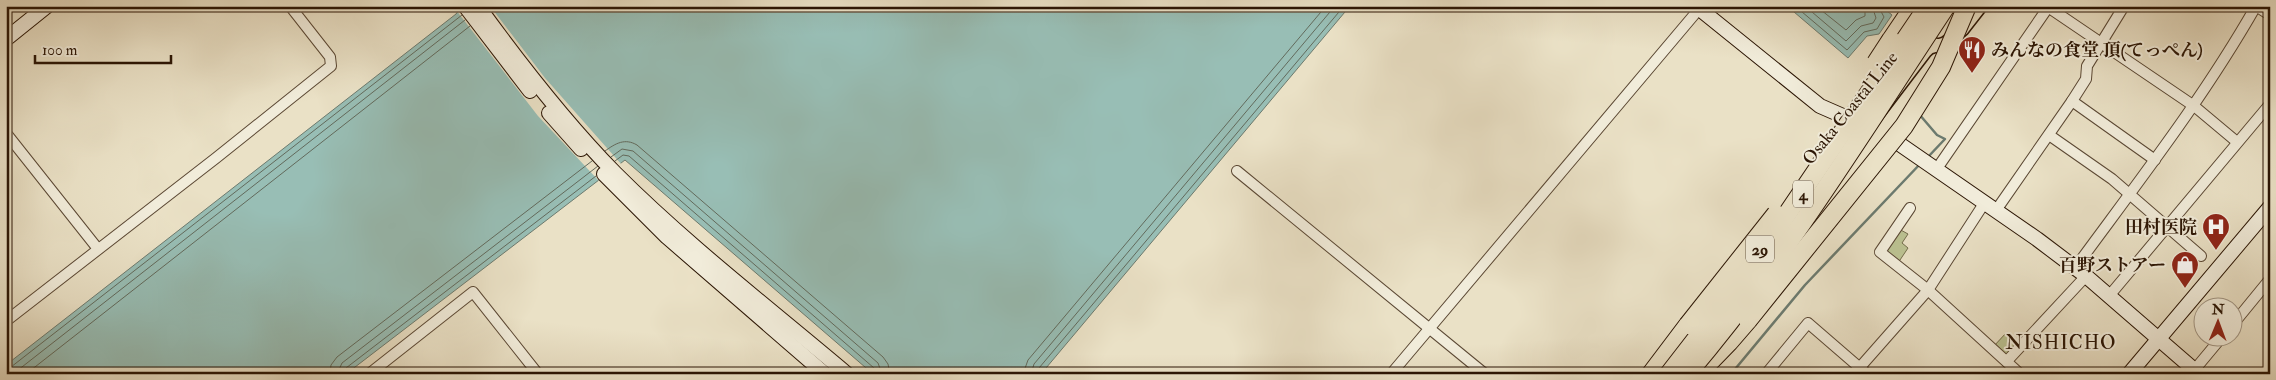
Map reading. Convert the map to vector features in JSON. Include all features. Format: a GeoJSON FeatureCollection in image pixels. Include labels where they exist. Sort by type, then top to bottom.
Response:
{"type":"FeatureCollection","features":[{"type":"Feature","properties":{"kind":"highway"},"geometry":{"type":"LineString","coordinates":[[1651,374],[1775,215],[1914,6]]}},
{"type":"Feature","properties":{"kind":"highway","name":"4"},"geometry":{"type":"LineString","coordinates":[[1668,374],[1759,257],[1928,6]]}},
{"type":"Feature","properties":{"kind":"highway","name":"4"},"geometry":{"type":"LineString","coordinates":[[1687,374],[1762,280],[1810,214],[1946,6]]}},
{"type":"Feature","properties":{"kind":"highway"},"geometry":{"type":"LineString","coordinates":[[1697,374],[1748,320],[1909,119],[1941,67],[1967,6]]}},
{"type":"Feature","properties":{"kind":"main road","name":"Osaka Coastal Line"},"geometry":{"type":"LineString","coordinates":[[1659,374],[1860,123],[1958,6]]}},
{"type":"Feature","properties":{"kind":"main road","name":"29"},"geometry":{"type":"LineString","coordinates":[[1697,374],[1742,319],[1978,6]]}},
{"type":"Feature","properties":{"kind":"street"},"geometry":{"type":"LineString","coordinates":[[6,39],[48,6]]}},
{"type":"Feature","properties":{"kind":"street"},"geometry":{"type":"LineString","coordinates":[[6,320],[216,158],[331,66],[330,58],[290,6]]}},
{"type":"Feature","properties":{"kind":"street"},"geometry":{"type":"LineString","coordinates":[[465,6],[526,86],[612,175],[847,374]]}},
{"type":"Feature","properties":{"kind":"street"},"geometry":{"type":"LineString","coordinates":[[478,6],[534,81],[612,175],[667,237],[825,374]]}},
{"type":"Feature","properties":{"kind":"street"},"geometry":{"type":"LineString","coordinates":[[1936,170],[2049,6],[2194,106],[2237,142]]}},
{"type":"Feature","properties":{"kind":"street"},"geometry":{"type":"LineString","coordinates":[[1766,374],[1808,324],[1860,372],[1928,290],[1991,206],[2049,135],[2086,79],[2087,66],[2124,6]]}},
{"type":"Feature","properties":{"kind":"street"},"geometry":{"type":"LineString","coordinates":[[2007,361],[2081,272],[2130,195],[2228,56],[2256,6],[2270,15]]}},
{"type":"Feature","properties":{"kind":"street"},"geometry":{"type":"LineString","coordinates":[[1391,374],[1697,8],[1820,106],[1882,132],[1991,206],[2081,272],[2195,372],[2213,348]]}},
{"type":"Feature","properties":{"kind":"street"},"geometry":{"type":"LineString","coordinates":[[2072,101],[2155,160]]}},
{"type":"Feature","properties":{"kind":"street"},"geometry":{"type":"LineString","coordinates":[[2109,296],[2270,104]]}},
{"type":"Feature","properties":{"kind":"street"},"geometry":{"type":"LineString","coordinates":[[6,133],[98,248]]}},
{"type":"Feature","properties":{"kind":"street"},"geometry":{"type":"LineString","coordinates":[[2049,135],[2112,179],[2201,256]]}},
{"type":"Feature","properties":{"kind":"street"},"geometry":{"type":"LineString","coordinates":[[1237,171],[1430,327],[1485,374]]}},
{"type":"Feature","properties":{"kind":"street"},"geometry":{"type":"LineString","coordinates":[[1910,208],[1880,252],[1928,290],[2020,374]]}},
{"type":"Feature","properties":{"kind":"street"},"geometry":{"type":"LineString","coordinates":[[2129,374],[2270,208]]}},
{"type":"Feature","properties":{"kind":"street"},"geometry":{"type":"LineString","coordinates":[[2244,311],[2270,279]]}},
{"type":"Feature","properties":{"kind":"street"},"geometry":{"type":"LineString","coordinates":[[369,374],[473,292],[538,374]]}},
{"type":"Feature","properties":{"kind":"green space"},"geometry":{"type":"Polygon","coordinates":[[[1899,229],[1908,234],[1902,243],[1908,248],[1898,263],[1883,252],[1899,229]]]}},
{"type":"Feature","properties":{"kind":"green space"},"geometry":{"type":"Polygon","coordinates":[[[2007,332],[2021,345],[2007,360],[1993,347],[2007,332]]]}},
{"type":"Feature","properties":{"kind":"water"},"geometry":{"type":"Polygon","coordinates":[[[462,6],[1350,6],[1041,374],[873,374],[625,160],[346,374],[6,374],[6,365],[456,14],[462,6]]]}},
{"type":"Feature","properties":{"kind":"water"},"geometry":{"type":"Polygon","coordinates":[[[1787,6],[1881,6],[1892,15],[1879,34],[1867,36],[1848,58],[1787,6]]]}},
{"type":"Feature","properties":{"kind":"pier"},"geometry":{"type":"Polygon","coordinates":[[[459,6],[490,6],[545,78],[622,165],[600,182],[538,116],[456,10],[459,6]]]}},
{"type":"Feature","properties":{"kind":"waterway"},"geometry":{"type":"LineString","coordinates":[[1919,114],[1937,135],[1945,139],[1927,158]]}},
{"type":"Feature","properties":{"kind":"waterway"},"geometry":{"type":"LineString","coordinates":[[1731,374],[1805,285],[1921,163]]}},
{"type":"Feature","properties":{"kind":"place","name":"みんなの食堂 頂(てっぺん)"},"geometry":{"type":"Point","coordinates":[1972,74]}},
{"type":"Feature","properties":{"kind":"place","name":"田村医院"},"geometry":{"type":"Point","coordinates":[2216,251]}},
{"type":"Feature","properties":{"kind":"place","name":"百野ストアー"},"geometry":{"type":"Point","coordinates":[2185,289]}},
{"type":"Feature","properties":{"kind":"district","name":"NISHICHO"},"geometry":{"type":"Point","coordinates":[2061,342]}}]}
